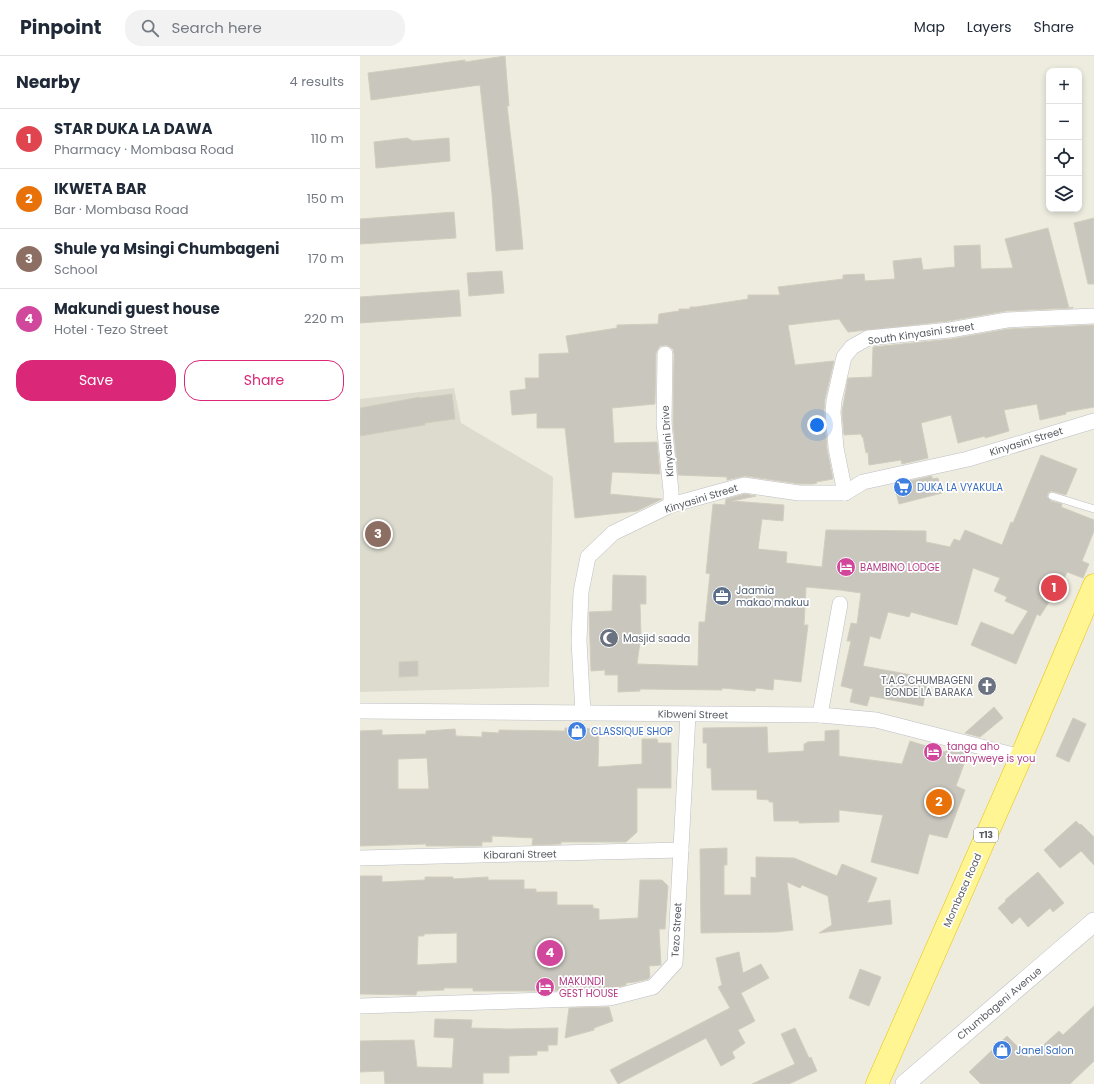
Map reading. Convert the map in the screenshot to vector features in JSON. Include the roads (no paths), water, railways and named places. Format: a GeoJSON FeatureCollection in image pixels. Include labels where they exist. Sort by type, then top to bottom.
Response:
{"type":"FeatureCollection","features":[{"type":"Feature","properties":{"kind":"highway","name":"Mombasa Road"},"geometry":{"type":"LineString","coordinates":[[877,1084],[1021,757],[1094,586]]}},
{"type":"Feature","properties":{"kind":"street","name":"South Kinyasini Street"},"geometry":{"type":"LineString","coordinates":[[845,493],[836,448],[833,407],[844,357],[852,347],[868,338],[950,330],[1007,320],[1094,316]]}},
{"type":"Feature","properties":{"kind":"street","name":"Kinyasini Drive"},"geometry":{"type":"LineString","coordinates":[[665,354],[664,423],[671,505]]}},
{"type":"Feature","properties":{"kind":"street","name":"Kinyasini Street"},"geometry":{"type":"LineString","coordinates":[[583,713],[579,641],[581,592],[588,557],[613,533],[671,505],[744,485],[799,493],[845,493],[863,482],[968,459],[1094,421]]}},
{"type":"Feature","properties":{"kind":"street"},"geometry":{"type":"LineString","coordinates":[[820,715],[840,604]]}},
{"type":"Feature","properties":{"kind":"street","name":"Kibweni Street"},"geometry":{"type":"LineString","coordinates":[[360,711],[820,715],[876,720],[1021,757]]}},
{"type":"Feature","properties":{"kind":"street","name":"Tezo Street"},"geometry":{"type":"LineString","coordinates":[[360,1006],[610,998],[653,986],[675,963],[688,714]]}},
{"type":"Feature","properties":{"kind":"street","name":"Kibarani Street"},"geometry":{"type":"LineString","coordinates":[[360,858],[681,850]]}},
{"type":"Feature","properties":{"kind":"street","name":"Chumbageni Avenue"},"geometry":{"type":"LineString","coordinates":[[905,1084],[1094,922]]}},
{"type":"Feature","properties":{"kind":"lane"},"geometry":{"type":"LineString","coordinates":[[1052,496],[1094,509]]}},
{"type":"Feature","properties":{"kind":"place","name":"DUKA LA VYAKULA"},"geometry":{"type":"Point","coordinates":[903,487]}},
{"type":"Feature","properties":{"kind":"place","name":"Shule ya Msingi Chumbageni"},"geometry":{"type":"Point","coordinates":[378,534]}},
{"type":"Feature","properties":{"kind":"place","name":"BAMBINO LODGE"},"geometry":{"type":"Point","coordinates":[846,567]}},
{"type":"Feature","properties":{"kind":"place","name":"STAR DUKA LA DAWA"},"geometry":{"type":"Point","coordinates":[1054,588]}},
{"type":"Feature","properties":{"kind":"place","name":"Jaamia makao makuu"},"geometry":{"type":"Point","coordinates":[722,596]}},
{"type":"Feature","properties":{"kind":"place","name":"Masjid saada"},"geometry":{"type":"Point","coordinates":[609,638]}},
{"type":"Feature","properties":{"kind":"place","name":"T.A.G CHUMBAGENI BONDE LA BARAKA"},"geometry":{"type":"Point","coordinates":[987,686]}},
{"type":"Feature","properties":{"kind":"place","name":"CLASSIQUE SHOP"},"geometry":{"type":"Point","coordinates":[577,731]}},
{"type":"Feature","properties":{"kind":"place","name":"tanga aho twanyweye is you"},"geometry":{"type":"Point","coordinates":[933,752]}},
{"type":"Feature","properties":{"kind":"place","name":"IKWETA BAR"},"geometry":{"type":"Point","coordinates":[939,802]}},
{"type":"Feature","properties":{"kind":"place","name":"Makundi guest house"},"geometry":{"type":"Point","coordinates":[550,953]}},
{"type":"Feature","properties":{"kind":"place","name":"MAKUNDI GEST HOUSE"},"geometry":{"type":"Point","coordinates":[545,987]}},
{"type":"Feature","properties":{"kind":"place","name":"Janel Salon"},"geometry":{"type":"Point","coordinates":[1002,1050]}}]}
